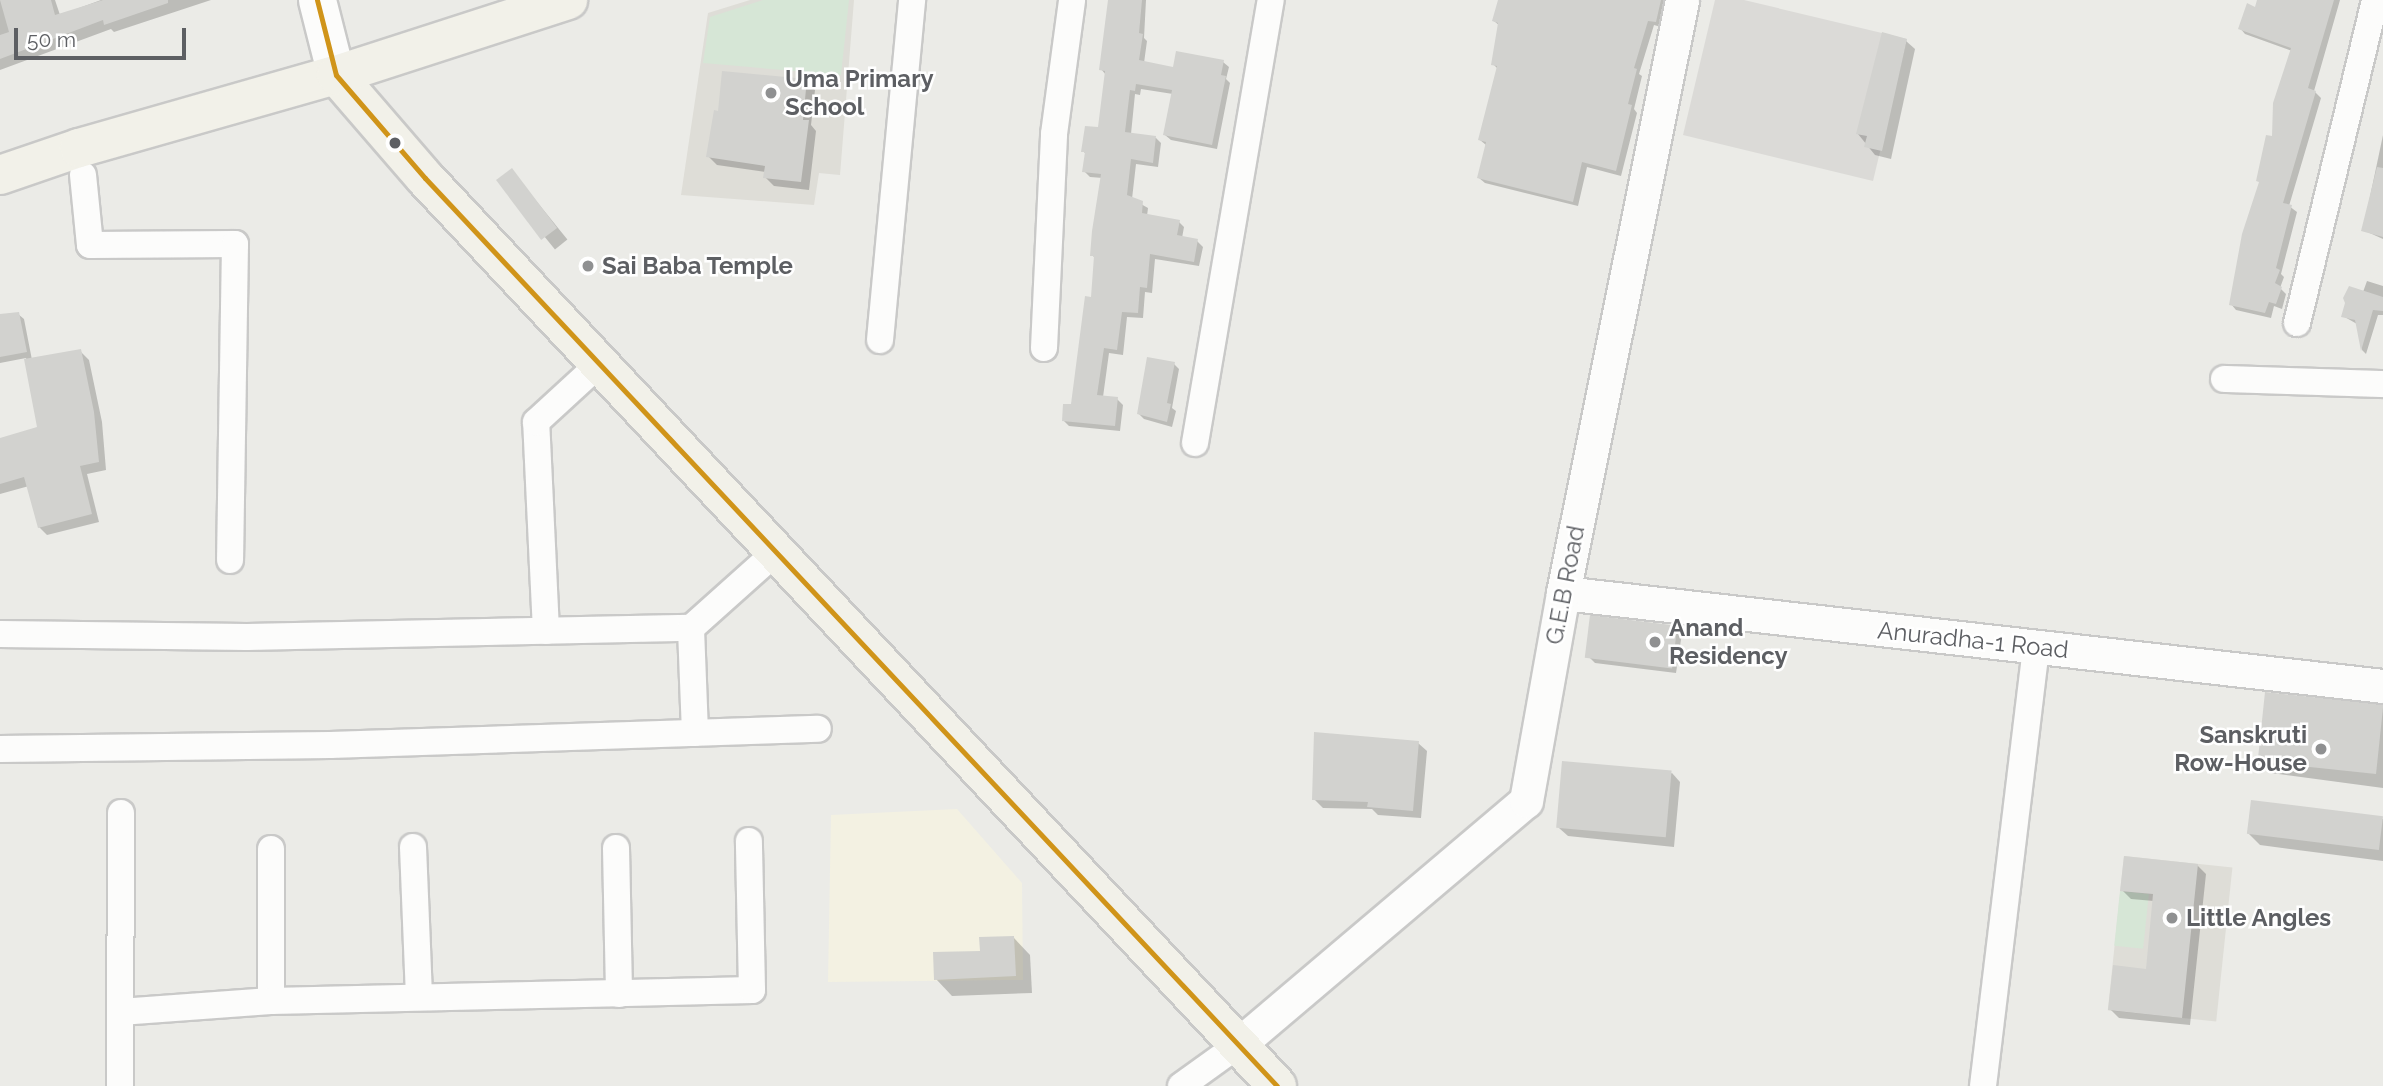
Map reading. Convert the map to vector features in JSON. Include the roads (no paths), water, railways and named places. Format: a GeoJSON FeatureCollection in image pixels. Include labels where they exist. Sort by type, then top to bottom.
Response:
{"type":"FeatureCollection","features":[{"type":"Feature","properties":{"kind":"main road"},"geometry":{"type":"LineString","coordinates":[[317,0],[342,82],[425,178],[1277,1086]]}},
{"type":"Feature","properties":{"kind":"main road"},"geometry":{"type":"LineString","coordinates":[[0,201],[83,175],[568,0]]}},
{"type":"Feature","properties":{"kind":"main road"},"geometry":{"type":"LineString","coordinates":[[0,175],[79,148],[342,82]]}},
{"type":"Feature","properties":{"kind":"street"},"geometry":{"type":"LineString","coordinates":[[880,340],[912,0]]}},
{"type":"Feature","properties":{"kind":"street"},"geometry":{"type":"LineString","coordinates":[[1044,348],[1054,134],[1072,0]]}},
{"type":"Feature","properties":{"kind":"street"},"geometry":{"type":"LineString","coordinates":[[1195,443],[1271,0]]}},
{"type":"Feature","properties":{"kind":"street","name":"G.E.B Road"},"geometry":{"type":"LineString","coordinates":[[1238,1045],[1526,802],[1563,593],[1682,0]]}},
{"type":"Feature","properties":{"kind":"street"},"geometry":{"type":"LineString","coordinates":[[2297,323],[2375,0]]}},
{"type":"Feature","properties":{"kind":"street"},"geometry":{"type":"LineString","coordinates":[[83,175],[90,245],[235,243],[229,560]]}},
{"type":"Feature","properties":{"kind":"street"},"geometry":{"type":"LineString","coordinates":[[546,631],[536,422],[599,364]]}},
{"type":"Feature","properties":{"kind":"street"},"geometry":{"type":"LineString","coordinates":[[2224,379],[2383,384]]}},
{"type":"Feature","properties":{"kind":"street"},"geometry":{"type":"LineString","coordinates":[[0,634],[247,637],[691,628],[776,552]]}},
{"type":"Feature","properties":{"kind":"street","name":"Anuradha-1 Road"},"geometry":{"type":"LineString","coordinates":[[1563,593],[2383,686]]}},
{"type":"Feature","properties":{"kind":"street"},"geometry":{"type":"LineString","coordinates":[[691,628],[695,733]]}},
{"type":"Feature","properties":{"kind":"street"},"geometry":{"type":"LineString","coordinates":[[1983,1086],[2036,647]]}},
{"type":"Feature","properties":{"kind":"street"},"geometry":{"type":"LineString","coordinates":[[0,749],[316,745],[818,729]]}},
{"type":"Feature","properties":{"kind":"street"},"geometry":{"type":"LineString","coordinates":[[120,1086],[121,813]]}},
{"type":"Feature","properties":{"kind":"street"},"geometry":{"type":"LineString","coordinates":[[120,1012],[271,1001],[752,990],[749,841]]}},
{"type":"Feature","properties":{"kind":"street"},"geometry":{"type":"LineString","coordinates":[[413,847],[419,996]]}},
{"type":"Feature","properties":{"kind":"street"},"geometry":{"type":"LineString","coordinates":[[616,848],[619,994]]}},
{"type":"Feature","properties":{"kind":"street"},"geometry":{"type":"LineString","coordinates":[[271,849],[271,1001]]}},
{"type":"Feature","properties":{"kind":"street"},"geometry":{"type":"LineString","coordinates":[[1181,1086],[1238,1045]]}},
{"type":"Feature","properties":{"kind":"place","name":"Uma Primary School"},"geometry":{"type":"Point","coordinates":[771,93]}},
{"type":"Feature","properties":{"kind":"place","name":"Sai Baba Temple"},"geometry":{"type":"Point","coordinates":[588,266]}},
{"type":"Feature","properties":{"kind":"place","name":"Anand Residency"},"geometry":{"type":"Point","coordinates":[1655,642]}},
{"type":"Feature","properties":{"kind":"place","name":"Sanskruti Row-House"},"geometry":{"type":"Point","coordinates":[2321,749]}},
{"type":"Feature","properties":{"kind":"place","name":"Little Angles"},"geometry":{"type":"Point","coordinates":[2172,918]}}]}
